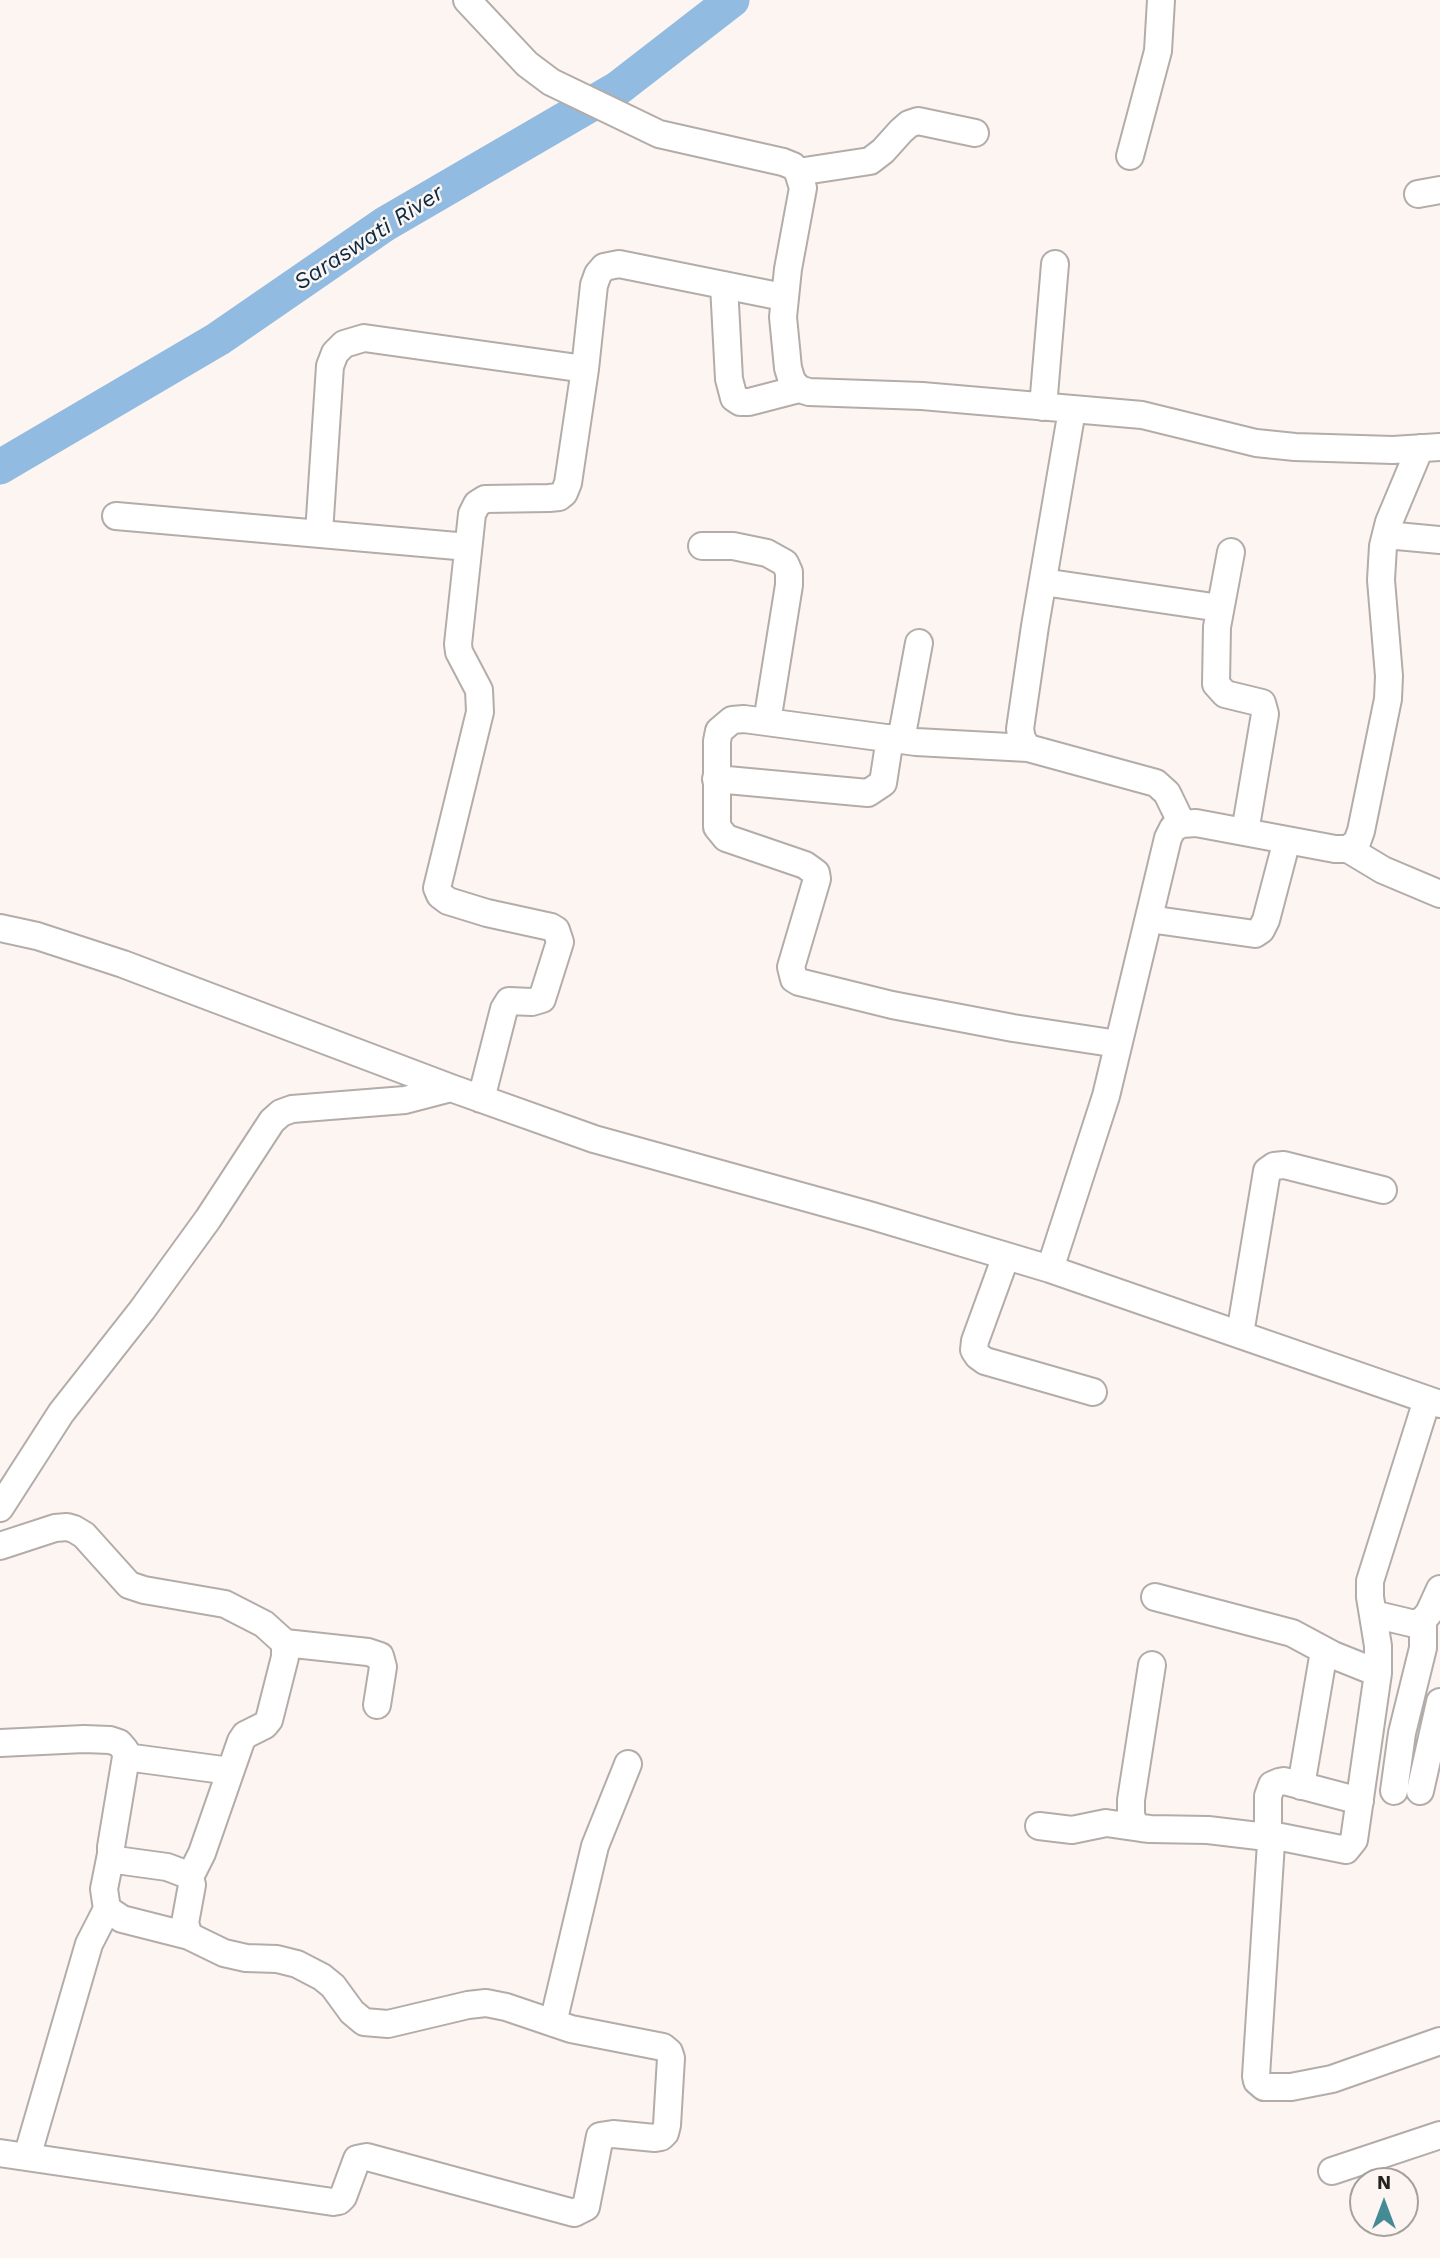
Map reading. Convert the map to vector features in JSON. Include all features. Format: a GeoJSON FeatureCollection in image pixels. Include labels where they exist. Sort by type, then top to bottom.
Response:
{"type":"FeatureCollection","features":[{"type":"Feature","properties":{"kind":"street"},"geometry":{"type":"LineString","coordinates":[[467,0],[527,64],[551,82],[633,123],[677,139],[793,166],[803,188],[783,297],[788,368],[792,381],[799,390]]}},
{"type":"Feature","properties":{"kind":"street"},"geometry":{"type":"LineString","coordinates":[[1130,156],[1158,51],[1161,0]]}},
{"type":"Feature","properties":{"kind":"street"},"geometry":{"type":"LineString","coordinates":[[798,172],[870,161],[909,124],[918,121],[975,133]]}},
{"type":"Feature","properties":{"kind":"street"},"geometry":{"type":"LineString","coordinates":[[481,1099],[504,1009],[509,1001],[532,1002],[542,999],[547,991],[560,942],[556,930],[551,927],[448,901],[440,895],[437,888],[480,712],[479,690],[459,652],[458,644],[472,514],[477,504],[485,499],[549,498],[559,497],[564,493],[568,484],[585,369],[594,285],[604,267],[619,264],[783,297]]}},
{"type":"Feature","properties":{"kind":"street"},"geometry":{"type":"LineString","coordinates":[[1043,407],[1055,264]]}},
{"type":"Feature","properties":{"kind":"street"},"geometry":{"type":"LineString","coordinates":[[724,285],[729,379],[734,398],[740,401],[799,390],[934,397],[1142,415],[1256,443],[1295,447],[1430,448],[1385,535],[1381,580],[1389,676],[1388,699],[1361,831],[1354,847],[1348,849]]}},
{"type":"Feature","properties":{"kind":"street"},"geometry":{"type":"LineString","coordinates":[[319,533],[330,366],[335,354],[344,344],[364,338],[585,369]]}},
{"type":"Feature","properties":{"kind":"street"},"geometry":{"type":"LineString","coordinates":[[1028,748],[1020,729],[1072,410]]}},
{"type":"Feature","properties":{"kind":"street"},"geometry":{"type":"LineString","coordinates":[[116,516],[468,547]]}},
{"type":"Feature","properties":{"kind":"street"},"geometry":{"type":"LineString","coordinates":[[1385,535],[1440,540]]}},
{"type":"Feature","properties":{"kind":"street"},"geometry":{"type":"LineString","coordinates":[[702,546],[733,546],[767,553],[785,563],[789,572],[767,722]]}},
{"type":"Feature","properties":{"kind":"street"},"geometry":{"type":"LineString","coordinates":[[1231,552],[1215,643],[1216,684],[1225,694],[1262,703],[1264,708],[1245,832]]}},
{"type":"Feature","properties":{"kind":"street"},"geometry":{"type":"LineString","coordinates":[[1043,582],[1220,608]]}},
{"type":"Feature","properties":{"kind":"street"},"geometry":{"type":"LineString","coordinates":[[716,779],[868,793],[883,783],[919,643]]}},
{"type":"Feature","properties":{"kind":"street"},"geometry":{"type":"LineString","coordinates":[[1118,1044],[892,1005],[794,979],[791,967],[817,879],[816,873],[805,865],[721,834],[716,827],[715,818],[716,741],[719,731],[726,723],[744,719],[896,739],[1028,748],[1156,783],[1167,793],[1182,824]]}},
{"type":"Feature","properties":{"kind":"street"},"geometry":{"type":"LineString","coordinates":[[1049,1269],[1106,1096],[1168,838],[1173,828],[1196,823],[1348,849],[1384,870],[1440,894]]}},
{"type":"Feature","properties":{"kind":"street"},"geometry":{"type":"LineString","coordinates":[[1149,919],[1255,934],[1261,930],[1266,920],[1287,840]]}},
{"type":"Feature","properties":{"kind":"street"},"geometry":{"type":"LineString","coordinates":[[0,928],[37,936],[123,964],[594,1139],[869,1215],[1049,1269],[1434,1402],[1370,1581],[1378,1646],[1378,1673],[1354,1840],[1346,1850],[1293,1839],[1217,1831],[1141,1828],[1106,1823],[1072,1830],[1039,1826]]}},
{"type":"Feature","properties":{"kind":"street"},"geometry":{"type":"LineString","coordinates":[[0,1508],[61,1413],[142,1310],[208,1219],[272,1121],[281,1113],[292,1109],[396,1101],[451,1088]]}},
{"type":"Feature","properties":{"kind":"street"},"geometry":{"type":"LineString","coordinates":[[1240,1334],[1267,1171],[1274,1166],[1284,1165],[1383,1190]]}},
{"type":"Feature","properties":{"kind":"street"},"geometry":{"type":"LineString","coordinates":[[1006,1256],[975,1341],[974,1349],[978,1356],[985,1361],[1093,1392]]}},
{"type":"Feature","properties":{"kind":"street"},"geometry":{"type":"LineString","coordinates":[[0,1546],[55,1528],[75,1529],[84,1535],[129,1585],[225,1604],[264,1625],[285,1643],[368,1652],[380,1656],[383,1667],[377,1704]]}},
{"type":"Feature","properties":{"kind":"street"},"geometry":{"type":"LineString","coordinates":[[1418,1791],[1402,1733],[1423,1648],[1423,1620],[1440,1589]]}},
{"type":"Feature","properties":{"kind":"street"},"geometry":{"type":"LineString","coordinates":[[1155,1597],[1292,1633],[1324,1651],[1378,1673]]}},
{"type":"Feature","properties":{"kind":"street"},"geometry":{"type":"LineString","coordinates":[[1373,1614],[1415,1623],[1423,1620]]}},
{"type":"Feature","properties":{"kind":"street"},"geometry":{"type":"LineString","coordinates":[[189,1936],[185,1923],[192,1885],[190,1877],[202,1853],[245,1735],[265,1725],[269,1720],[285,1657],[285,1643]]}},
{"type":"Feature","properties":{"kind":"street"},"geometry":{"type":"LineString","coordinates":[[1301,1786],[1324,1651]]}},
{"type":"Feature","properties":{"kind":"street"},"geometry":{"type":"LineString","coordinates":[[1141,1828],[1134,1823],[1131,1815],[1132,1800],[1152,1665]]}},
{"type":"Feature","properties":{"kind":"street"},"geometry":{"type":"LineString","coordinates":[[1418,1791],[1440,1702]]}},
{"type":"Feature","properties":{"kind":"street"},"geometry":{"type":"LineString","coordinates":[[0,1743],[110,1740],[118,1742],[125,1750],[126,1757],[104,1889],[107,1909],[89,1944],[27,2157]]}},
{"type":"Feature","properties":{"kind":"street"},"geometry":{"type":"LineString","coordinates":[[126,1757],[230,1771]]}},
{"type":"Feature","properties":{"kind":"street"},"geometry":{"type":"LineString","coordinates":[[553,2023],[595,1846],[628,1764]]}},
{"type":"Feature","properties":{"kind":"street"},"geometry":{"type":"LineString","coordinates":[[1418,1791],[1361,1796],[1284,1781],[1272,1785],[1268,1796],[1271,1843],[1255,2068],[1258,2081],[1264,2087],[1276,2088],[1332,2079],[1440,2041]]}},
{"type":"Feature","properties":{"kind":"street"},"geometry":{"type":"LineString","coordinates":[[111,1854],[122,1862],[167,1867],[190,1877]]}},
{"type":"Feature","properties":{"kind":"street"},"geometry":{"type":"LineString","coordinates":[[0,2153],[333,2202],[343,2197],[357,2159],[367,2157],[574,2213],[586,2207],[600,2136],[613,2134],[655,2138],[665,2133],[671,2058],[663,2047],[602,2036],[506,2007],[477,2003],[388,2024],[364,2022],[352,2012],[333,1986],[297,1964],[224,1953],[189,1936],[122,1919],[107,1909]]}},
{"type":"Feature","properties":{"kind":"street"},"geometry":{"type":"LineString","coordinates":[[1332,2171],[1440,2135]]}},
{"type":"Feature","properties":{"kind":"waterway","name":"Saraswati River"},"geometry":{"type":"LineString","coordinates":[[0,467],[218,339],[385,224],[617,89],[732,0]]}}]}
